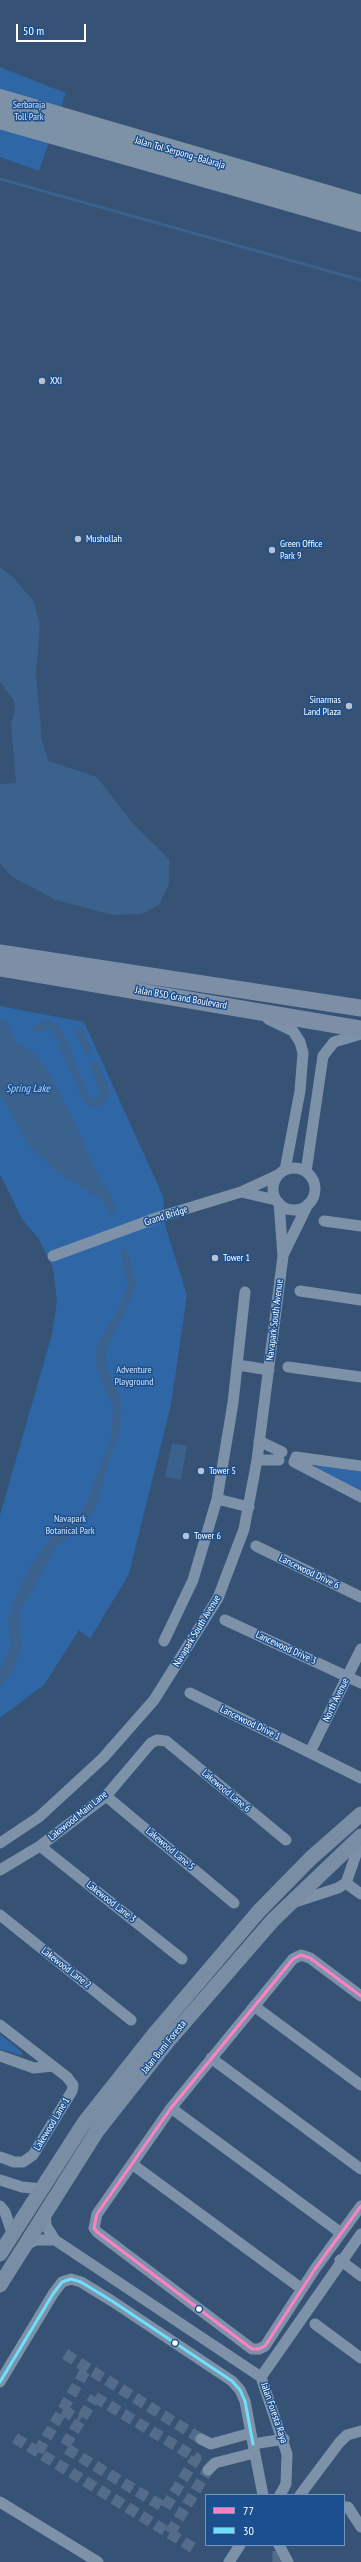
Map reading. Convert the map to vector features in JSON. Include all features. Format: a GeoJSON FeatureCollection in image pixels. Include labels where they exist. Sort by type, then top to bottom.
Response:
{"type":"FeatureCollection","features":[{"type":"Feature","properties":{"kind":"highway","name":"Jalan Tol Serpong–Balaraja"},"geometry":{"type":"LineString","coordinates":[[0,100],[105,141],[361,222]]}},
{"type":"Feature","properties":{"kind":"highway","name":"Jalan Tol Serpong–Balaraja"},"geometry":{"type":"LineString","coordinates":[[0,119],[105,141],[361,205]]}},
{"type":"Feature","properties":{"kind":"main road","name":"Jalan BSD Grand Boulevard"},"geometry":{"type":"LineString","coordinates":[[0,953],[228,1007],[361,1029]]}},
{"type":"Feature","properties":{"kind":"main road","name":"Jalan BSD Grand Boulevard"},"geometry":{"type":"LineString","coordinates":[[0,968],[103,977],[361,1008]]}},
{"type":"Feature","properties":{"kind":"main road","name":"Jalan Bumi Foresta"},"geometry":{"type":"LineString","coordinates":[[0,2254],[12,2233],[84,2123],[156,2032],[259,1911],[311,1858],[361,1814]]}},
{"type":"Feature","properties":{"kind":"main road","name":"Jalan Bumi Foresta"},"geometry":{"type":"LineString","coordinates":[[0,2285],[22,2247],[97,2131],[168,2041],[289,1904],[361,1836]]}},
{"type":"Feature","properties":{"kind":"main road"},"geometry":{"type":"LineString","coordinates":[[156,2032],[168,2041]]}},
{"type":"Feature","properties":{"kind":"street"},"geometry":{"type":"LineString","coordinates":[[228,1007],[266,1018],[293,1031],[300,1042],[303,1053],[300,1091],[294,1123],[282,1172],[273,1186],[278,1201]]}},
{"type":"Feature","properties":{"kind":"street"},"geometry":{"type":"LineString","coordinates":[[306,1172],[323,1056],[328,1047],[342,1038],[361,1034]]}},
{"type":"Feature","properties":{"kind":"street"},"geometry":{"type":"LineString","coordinates":[[300,1091],[318,1094]]}},
{"type":"Feature","properties":{"kind":"street"},"geometry":{"type":"LineString","coordinates":[[294,1123],[312,1125]]}},
{"type":"Feature","properties":{"kind":"street"},"geometry":{"type":"LineString","coordinates":[[241,1192],[278,1201],[288,1208],[302,1208],[310,1201],[313,1194],[314,1184],[306,1172],[296,1168],[282,1172]]}},
{"type":"Feature","properties":{"kind":"street","name":"Grand Bridge"},"geometry":{"type":"LineString","coordinates":[[53,1256],[159,1217],[241,1192],[282,1172]]}},
{"type":"Feature","properties":{"kind":"street","name":"Navapark South Avenue"},"geometry":{"type":"LineString","coordinates":[[0,1843],[39,1817],[71,1790],[103,1758],[154,1700],[218,1598],[240,1541],[257,1460],[283,1256],[278,1201]]}},
{"type":"Feature","properties":{"kind":"street","name":"Navapark South Avenue"},"geometry":{"type":"LineString","coordinates":[[283,1256],[310,1201]]}},
{"type":"Feature","properties":{"kind":"street"},"geometry":{"type":"LineString","coordinates":[[324,1221],[361,1226]]}},
{"type":"Feature","properties":{"kind":"street"},"geometry":{"type":"LineString","coordinates":[[300,1291],[361,1300]]}},
{"type":"Feature","properties":{"kind":"street"},"geometry":{"type":"LineString","coordinates":[[164,1640],[193,1580],[217,1499],[238,1365],[245,1292]]}},
{"type":"Feature","properties":{"kind":"street"},"geometry":{"type":"LineString","coordinates":[[238,1365],[269,1370]]}},
{"type":"Feature","properties":{"kind":"street"},"geometry":{"type":"LineString","coordinates":[[288,1367],[361,1377]]}},
{"type":"Feature","properties":{"kind":"street"},"geometry":{"type":"LineString","coordinates":[[257,1460],[281,1456],[259,1441]]}},
{"type":"Feature","properties":{"kind":"street"},"geometry":{"type":"LineString","coordinates":[[361,1466],[295,1459],[361,1497]]}},
{"type":"Feature","properties":{"kind":"street"},"geometry":{"type":"LineString","coordinates":[[217,1499],[248,1507]]}},
{"type":"Feature","properties":{"kind":"street","name":"Lancewood Drive 6"},"geometry":{"type":"LineString","coordinates":[[256,1546],[361,1597]]}},
{"type":"Feature","properties":{"kind":"street","name":"Lancewood Drive 3"},"geometry":{"type":"LineString","coordinates":[[225,1620],[361,1683]]}},
{"type":"Feature","properties":{"kind":"street","name":"North Avenue"},"geometry":{"type":"LineString","coordinates":[[310,1752],[361,1649]]}},
{"type":"Feature","properties":{"kind":"street","name":"Lancewood Drive 1"},"geometry":{"type":"LineString","coordinates":[[190,1693],[361,1778]]}},
{"type":"Feature","properties":{"kind":"street","name":"Lakewood Main Lane"},"geometry":{"type":"LineString","coordinates":[[0,1870],[40,1846],[106,1796],[151,1743],[157,1740],[166,1741]]}},
{"type":"Feature","properties":{"kind":"street","name":"Lakewood Lane 6"},"geometry":{"type":"LineString","coordinates":[[166,1741],[286,1840]]}},
{"type":"Feature","properties":{"kind":"street","name":"Lakewood Lane 5"},"geometry":{"type":"LineString","coordinates":[[106,1796],[234,1903]]}},
{"type":"Feature","properties":{"kind":"street"},"geometry":{"type":"LineString","coordinates":[[289,1904],[338,1888],[346,1883],[361,1840]]}},
{"type":"Feature","properties":{"kind":"street","name":"Lakewood Lane 3"},"geometry":{"type":"LineString","coordinates":[[40,1846],[182,1959]]}},
{"type":"Feature","properties":{"kind":"street"},"geometry":{"type":"LineString","coordinates":[[346,1883],[361,1894]]}},
{"type":"Feature","properties":{"kind":"street","name":"Lakewood Lane 2"},"geometry":{"type":"LineString","coordinates":[[0,1916],[132,2020]]}},
{"type":"Feature","properties":{"kind":"street"},"geometry":{"type":"LineString","coordinates":[[361,1996],[310,1958],[301,1956],[293,1959],[211,2058],[172,2108],[97,2214],[94,2228],[252,2349],[259,2349],[265,2346],[302,2289],[361,2206]]}},
{"type":"Feature","properties":{"kind":"street"},"geometry":{"type":"LineString","coordinates":[[254,2006],[361,2085]]}},
{"type":"Feature","properties":{"kind":"street"},"geometry":{"type":"LineString","coordinates":[[0,2025],[53,2066]]}},
{"type":"Feature","properties":{"kind":"street"},"geometry":{"type":"LineString","coordinates":[[0,2056],[34,2068],[53,2066]]}},
{"type":"Feature","properties":{"kind":"street"},"geometry":{"type":"LineString","coordinates":[[211,2058],[361,2169]]}},
{"type":"Feature","properties":{"kind":"street","name":"Lakewood Lane 1"},"geometry":{"type":"LineString","coordinates":[[0,2157],[14,2162],[23,2162],[33,2155],[72,2091],[73,2085],[67,2077],[53,2066]]}},
{"type":"Feature","properties":{"kind":"street"},"geometry":{"type":"LineString","coordinates":[[172,2108],[341,2233]]}},
{"type":"Feature","properties":{"kind":"street"},"geometry":{"type":"LineString","coordinates":[[132,2164],[302,2289]]}},
{"type":"Feature","properties":{"kind":"street"},"geometry":{"type":"LineString","coordinates":[[0,2180],[22,2187],[42,2189]]}},
{"type":"Feature","properties":{"kind":"street"},"geometry":{"type":"LineString","coordinates":[[0,2206],[5,2212],[12,2233]]}},
{"type":"Feature","properties":{"kind":"street"},"geometry":{"type":"LineString","coordinates":[[46,2211],[46,2226],[55,2240],[261,2377],[340,2260],[361,2234]]}},
{"type":"Feature","properties":{"kind":"street"},"geometry":{"type":"LineString","coordinates":[[22,2247],[36,2240],[55,2240]]}},
{"type":"Feature","properties":{"kind":"street"},"geometry":{"type":"LineString","coordinates":[[340,2260],[361,2276]]}},
{"type":"Feature","properties":{"kind":"street"},"geometry":{"type":"LineString","coordinates":[[0,2382],[62,2282],[71,2279],[81,2282],[232,2381],[240,2390],[245,2401],[263,2494]]}},
{"type":"Feature","properties":{"kind":"street"},"geometry":{"type":"LineString","coordinates":[[315,2324],[361,2358]]}},
{"type":"Feature","properties":{"kind":"street","name":"Jalan Foresta Raya"},"geometry":{"type":"LineString","coordinates":[[261,2377],[284,2439],[287,2465],[286,2484],[281,2494]]}},
{"type":"Feature","properties":{"kind":"street"},"geometry":{"type":"LineString","coordinates":[[301,2494],[339,2443],[347,2435],[361,2431]]}},
{"type":"Feature","properties":{"kind":"street"},"geometry":{"type":"LineString","coordinates":[[201,2439],[211,2444],[253,2443],[284,2439]]}},
{"type":"Feature","properties":{"kind":"street"},"geometry":{"type":"LineString","coordinates":[[208,2470],[215,2464],[253,2443]]}},
{"type":"Feature","properties":{"kind":"street"},"geometry":{"type":"LineString","coordinates":[[0,2502],[98,2562]]}},
{"type":"Feature","properties":{"kind":"street"},"geometry":{"type":"LineString","coordinates":[[345,2507],[348,2508],[361,2527]]}},
{"type":"Feature","properties":{"kind":"street"},"geometry":{"type":"LineString","coordinates":[[229,2562],[239,2546]]}},
{"type":"Feature","properties":{"kind":"street"},"geometry":{"type":"LineString","coordinates":[[280,2546],[288,2562]]}},
{"type":"Feature","properties":{"kind":"green space","name":"Serbaraja Toll Park"},"geometry":{"type":"Polygon","coordinates":[[[0,67],[66,93],[39,171],[0,157],[0,67]]]}},
{"type":"Feature","properties":{"kind":"green space","name":"Navapark Botanical Park"},"geometry":{"type":"Polygon","coordinates":[[[0,1006],[84,1022],[163,1196],[165,1225],[187,1295],[171,1405],[129,1574],[90,1639],[79,1630],[44,1685],[0,1718],[0,1515],[52,1334],[57,1301],[53,1268],[39,1239],[23,1221],[0,1174],[0,1006]]]}},
{"type":"Feature","properties":{"kind":"green space"},"geometry":{"type":"Polygon","coordinates":[[[318,1465],[361,1472],[361,1491],[315,1467],[318,1465]]]}},
{"type":"Feature","properties":{"kind":"green space"},"geometry":{"type":"Polygon","coordinates":[[[0,2034],[22,2052],[22,2056],[0,2049],[0,2034]]]}},
{"type":"Feature","properties":{"kind":"water"},"geometry":{"type":"Polygon","coordinates":[[[0,567],[14,578],[34,602],[40,624],[36,674],[42,741],[49,761],[97,777],[134,825],[169,859],[169,884],[159,905],[141,914],[114,915],[56,900],[12,877],[0,863],[0,784],[16,783],[11,724],[15,711],[14,701],[0,682],[0,567]]]}},
{"type":"Feature","properties":{"kind":"water","name":"Spring Lake"},"geometry":{"type":"Polygon","coordinates":[[[0,1019],[7,1022],[15,1040],[31,1051],[47,1068],[80,1134],[93,1166],[111,1196],[115,1209],[112,1215],[101,1199],[58,1173],[29,1146],[0,1094],[0,1019]]]}},
{"type":"Feature","properties":{"kind":"water"},"geometry":{"type":"Polygon","coordinates":[[[49,1020],[60,1026],[88,1095],[93,1099],[99,1097],[100,1091],[89,1064],[97,1061],[109,1089],[109,1094],[104,1104],[93,1107],[84,1102],[52,1029],[48,1028],[36,1034],[32,1026],[49,1020]]]}},
{"type":"Feature","properties":{"kind":"water"},"geometry":{"type":"Polygon","coordinates":[[[82,1027],[92,1052],[85,1055],[75,1030],[82,1027]]]}},
{"type":"Feature","properties":{"kind":"water"},"geometry":{"type":"Polygon","coordinates":[[[122,1247],[128,1252],[136,1287],[109,1343],[105,1356],[107,1369],[118,1391],[121,1406],[120,1431],[108,1463],[97,1506],[88,1519],[56,1547],[21,1610],[19,1621],[22,1645],[13,1671],[0,1687],[0,1669],[11,1645],[8,1620],[14,1599],[32,1563],[53,1535],[54,1527],[77,1515],[86,1504],[111,1438],[113,1408],[97,1370],[96,1361],[97,1345],[121,1305],[128,1288],[121,1253],[122,1247]]]}},
{"type":"Feature","properties":{"kind":"water"},"geometry":{"type":"Polygon","coordinates":[[[172,1443],[187,1446],[181,1480],[165,1477],[172,1443]]]}},
{"type":"Feature","properties":{"kind":"waterway"},"geometry":{"type":"LineString","coordinates":[[0,179],[361,280]]}},
{"type":"Feature","properties":{"kind":"tunnel"},"geometry":{"type":"LineString","coordinates":[[65,2354],[201,2439]]}},
{"type":"Feature","properties":{"kind":"tunnel"},"geometry":{"type":"LineString","coordinates":[[38,2452],[87,2368]]}},
{"type":"Feature","properties":{"kind":"tunnel"},"geometry":{"type":"LineString","coordinates":[[95,2397],[196,2458],[165,2508],[64,2447],[95,2397]]}},
{"type":"Feature","properties":{"kind":"tunnel"},"geometry":{"type":"LineString","coordinates":[[63,2410],[80,2420]]}},
{"type":"Feature","properties":{"kind":"tunnel"},"geometry":{"type":"LineString","coordinates":[[15,2438],[195,2549]]}},
{"type":"Feature","properties":{"kind":"tunnel"},"geometry":{"type":"LineString","coordinates":[[170,2533],[208,2470]]}},
{"type":"Feature","properties":{"kind":"tunnel"},"geometry":{"type":"LineString","coordinates":[[278,2546],[278,2562]]}},
{"type":"Feature","properties":{"kind":"transit line","name":"77"},"geometry":{"type":"LineString","coordinates":[[361,1996],[310,1958],[301,1955],[293,1959],[171,2108],[97,2214],[94,2228],[97,2232],[252,2349],[259,2349],[265,2346],[315,2269],[361,2206]]}},
{"type":"Feature","properties":{"kind":"transit line","name":"30"},"geometry":{"type":"LineString","coordinates":[[0,2382],[53,2294],[62,2282],[71,2279],[81,2282],[112,2301],[232,2381],[240,2390],[245,2401],[253,2444]]}},
{"type":"Feature","properties":{"kind":"place","name":"XXI"},"geometry":{"type":"Point","coordinates":[42,381]}},
{"type":"Feature","properties":{"kind":"place","name":"Mushollah"},"geometry":{"type":"Point","coordinates":[78,539]}},
{"type":"Feature","properties":{"kind":"place","name":"Green Office Park 9"},"geometry":{"type":"Point","coordinates":[272,550]}},
{"type":"Feature","properties":{"kind":"place","name":"Sinarmas Land Plaza"},"geometry":{"type":"Point","coordinates":[349,706]}},
{"type":"Feature","properties":{"kind":"place","name":"Tower 1"},"geometry":{"type":"Point","coordinates":[215,1258]}},
{"type":"Feature","properties":{"kind":"place","name":"Tower 5"},"geometry":{"type":"Point","coordinates":[201,1471]}},
{"type":"Feature","properties":{"kind":"place","name":"Tower 6"},"geometry":{"type":"Point","coordinates":[186,1536]}},
{"type":"Feature","properties":{"kind":"park label","name":"Adventure Playground"},"geometry":{"type":"Point","coordinates":[134,1376]}}]}
